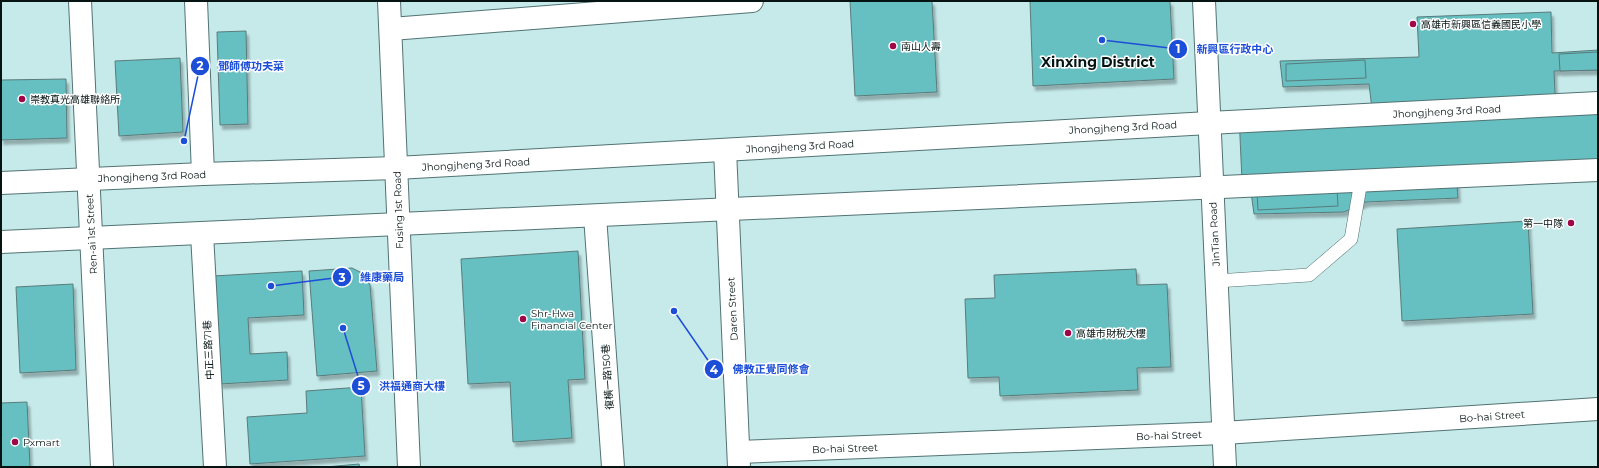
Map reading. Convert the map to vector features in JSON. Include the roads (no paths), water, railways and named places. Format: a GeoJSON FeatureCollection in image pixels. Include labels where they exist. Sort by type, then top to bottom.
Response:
{"type":"FeatureCollection","features":[{"type":"Feature","properties":{"kind":"street","name":"Ren-ai 1st Street"},"geometry":{"type":"LineString","coordinates":[[80,1],[102,467]]}},
{"type":"Feature","properties":{"kind":"street"},"geometry":{"type":"LineString","coordinates":[[196,1],[203,174]]}},
{"type":"Feature","properties":{"kind":"street","name":"Fusing 1st Road"},"geometry":{"type":"LineString","coordinates":[[389,1],[409,467]]}},
{"type":"Feature","properties":{"kind":"street"},"geometry":{"type":"LineString","coordinates":[[391,29],[752,1]]}},
{"type":"Feature","properties":{"kind":"street","name":"JinTian Road"},"geometry":{"type":"LineString","coordinates":[[1204,1],[1225,467]]}},
{"type":"Feature","properties":{"kind":"street","name":"Jhongjheng 3rd Road"},"geometry":{"type":"LineString","coordinates":[[1,184],[203,174],[396,168],[1598,103]]}},
{"type":"Feature","properties":{"kind":"street","name":"Daren Street"},"geometry":{"type":"LineString","coordinates":[[725,150],[739,460]]}},
{"type":"Feature","properties":{"kind":"street"},"geometry":{"type":"LineString","coordinates":[[1,242],[1598,170]]}},
{"type":"Feature","properties":{"kind":"street","name":"復橫一路150巷"},"geometry":{"type":"LineString","coordinates":[[595,216],[613,467]]}},
{"type":"Feature","properties":{"kind":"street","name":"中正三路71巷"},"geometry":{"type":"LineString","coordinates":[[202,234],[215,467]]}},
{"type":"Feature","properties":{"kind":"street","name":"Bo-hai Street"},"geometry":{"type":"LineString","coordinates":[[739,460],[1223,433],[1598,409]]}},
{"type":"Feature","properties":{"kind":"lane"},"geometry":{"type":"LineString","coordinates":[[1216,281],[1309,275],[1352,239],[1361,181]]}},
{"type":"Feature","properties":{"kind":"place","name":"高雄市新興區信義國民小學"},"geometry":{"type":"Point","coordinates":[1413,24]}},
{"type":"Feature","properties":{"kind":"place","name":"新興區行政中心"},"geometry":{"type":"Point","coordinates":[1102,40]}},
{"type":"Feature","properties":{"kind":"place","name":"南山人壽"},"geometry":{"type":"Point","coordinates":[893,46]}},
{"type":"Feature","properties":{"kind":"place","name":"崇教真光高雄聯絡所"},"geometry":{"type":"Point","coordinates":[22,99]}},
{"type":"Feature","properties":{"kind":"place","name":"鄧師傅功夫菜"},"geometry":{"type":"Point","coordinates":[184,141]}},
{"type":"Feature","properties":{"kind":"place","name":"第一中隊"},"geometry":{"type":"Point","coordinates":[1571,223]}},
{"type":"Feature","properties":{"kind":"place","name":"維康藥局"},"geometry":{"type":"Point","coordinates":[271,286]}},
{"type":"Feature","properties":{"kind":"place","name":"佛教正覺同修會"},"geometry":{"type":"Point","coordinates":[674,311]}},
{"type":"Feature","properties":{"kind":"place","name":"Shr-Hwa Financial Center"},"geometry":{"type":"Point","coordinates":[523,319]}},
{"type":"Feature","properties":{"kind":"place","name":"洪福通商大樓"},"geometry":{"type":"Point","coordinates":[343,328]}},
{"type":"Feature","properties":{"kind":"place","name":"高雄市財稅大樓"},"geometry":{"type":"Point","coordinates":[1068,333]}},
{"type":"Feature","properties":{"kind":"place","name":"Pxmart"},"geometry":{"type":"Point","coordinates":[15,442]}},
{"type":"Feature","properties":{"kind":"district","name":"Xinxing District"},"geometry":{"type":"Point","coordinates":[1098,62]}}]}
